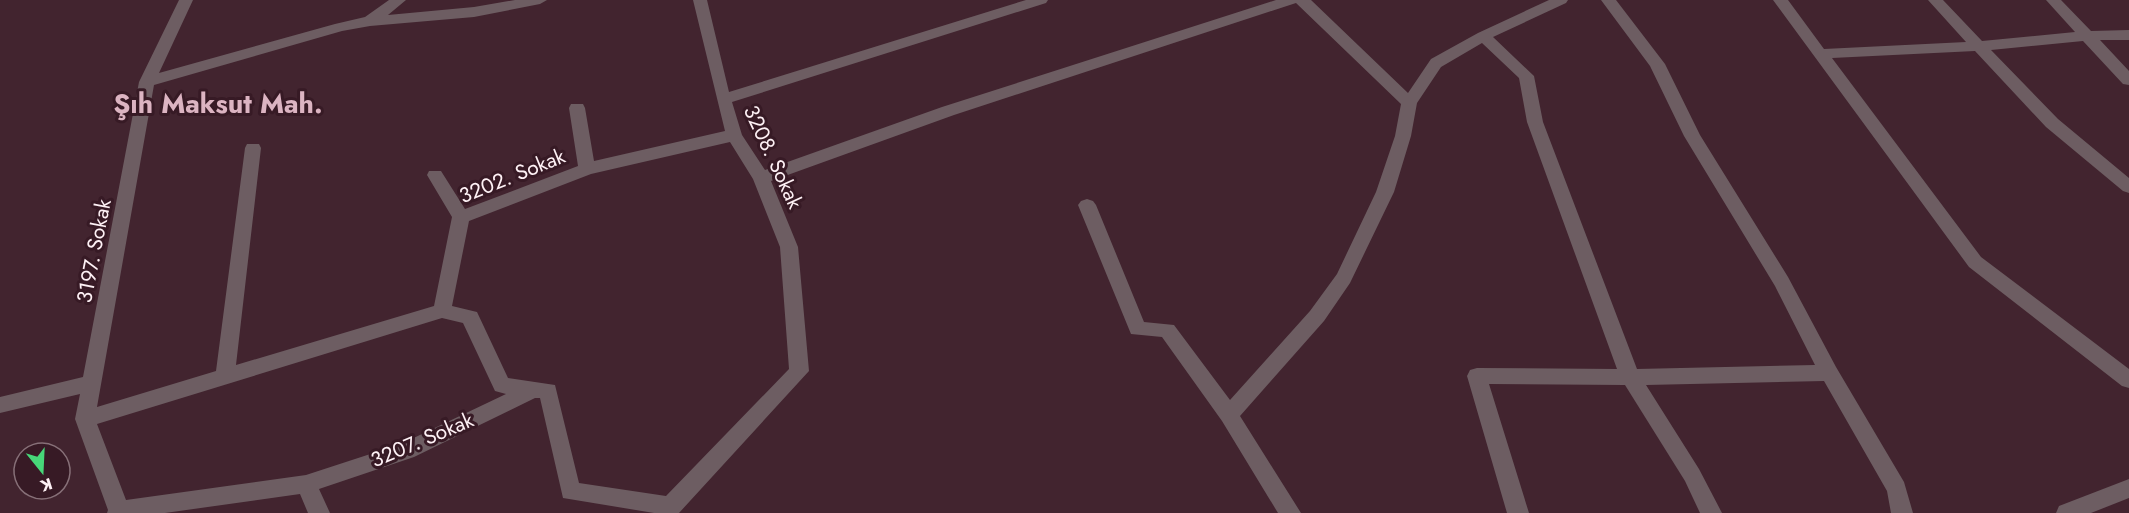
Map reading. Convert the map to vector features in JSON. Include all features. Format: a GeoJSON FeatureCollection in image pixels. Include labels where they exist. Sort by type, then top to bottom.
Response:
{"type":"FeatureCollection","features":[{"type":"Feature","properties":{"kind":"street","name":"3197. Sokak"},"geometry":{"type":"LineString","coordinates":[[85,419],[147,82],[186,0]]}},
{"type":"Feature","properties":{"kind":"street"},"geometry":{"type":"LineString","coordinates":[[370,21],[399,0]]}},
{"type":"Feature","properties":{"kind":"street"},"geometry":{"type":"LineString","coordinates":[[147,82],[340,27],[370,21],[474,12],[540,0]]}},
{"type":"Feature","properties":{"kind":"street"},"geometry":{"type":"LineString","coordinates":[[700,0],[723,99]]}},
{"type":"Feature","properties":{"kind":"street","name":"3208. Sokak"},"geometry":{"type":"LineString","coordinates":[[669,510],[799,371],[789,247],[761,178],[734,135],[723,99],[1041,0]]}},
{"type":"Feature","properties":{"kind":"street"},"geometry":{"type":"LineString","coordinates":[[761,178],[948,111],[1291,0]]}},
{"type":"Feature","properties":{"kind":"street"},"geometry":{"type":"LineString","coordinates":[[1302,0],[1409,103]]}},
{"type":"Feature","properties":{"kind":"street"},"geometry":{"type":"LineString","coordinates":[[1228,416],[1317,316],[1344,278],[1385,192],[1403,136],[1409,103],[1436,63],[1483,36],[1561,0]]}},
{"type":"Feature","properties":{"kind":"street"},"geometry":{"type":"LineString","coordinates":[[1608,0],[1657,64],[1692,136],[1782,282],[1829,372],[1897,489],[1902,513]]}},
{"type":"Feature","properties":{"kind":"street"},"geometry":{"type":"LineString","coordinates":[[1780,0],[1975,262],[2129,380]]}},
{"type":"Feature","properties":{"kind":"street"},"geometry":{"type":"LineString","coordinates":[[1935,0],[2052,123],[2129,188]]}},
{"type":"Feature","properties":{"kind":"street"},"geometry":{"type":"LineString","coordinates":[[2053,0],[2129,80]]}},
{"type":"Feature","properties":{"kind":"street"},"geometry":{"type":"LineString","coordinates":[[1821,54],[2129,35]]}},
{"type":"Feature","properties":{"kind":"street"},"geometry":{"type":"LineString","coordinates":[[1483,36],[1526,76],[1535,122],[1630,377],[1692,475],[1711,513]]}},
{"type":"Feature","properties":{"kind":"street"},"geometry":{"type":"LineString","coordinates":[[578,108],[587,169]]}},
{"type":"Feature","properties":{"kind":"street","name":"3202. Sokak"},"geometry":{"type":"LineString","coordinates":[[442,311],[461,217],[587,169],[734,135]]}},
{"type":"Feature","properties":{"kind":"street"},"geometry":{"type":"LineString","coordinates":[[225,378],[253,148]]}},
{"type":"Feature","properties":{"kind":"street"},"geometry":{"type":"LineString","coordinates":[[435,175],[461,217]]}},
{"type":"Feature","properties":{"kind":"street"},"geometry":{"type":"LineString","coordinates":[[1087,205],[1138,329],[1167,330],[1228,416],[1290,513]]}},
{"type":"Feature","properties":{"kind":"street"},"geometry":{"type":"LineString","coordinates":[[119,511],[85,419],[442,311],[470,317],[502,385],[549,391],[570,491],[669,510]]}},
{"type":"Feature","properties":{"kind":"street"},"geometry":{"type":"LineString","coordinates":[[1518,513],[1477,376],[1630,377],[1829,372]]}},
{"type":"Feature","properties":{"kind":"street"},"geometry":{"type":"LineString","coordinates":[[0,405],[92,383]]}},
{"type":"Feature","properties":{"kind":"street","name":"3207. Sokak"},"geometry":{"type":"LineString","coordinates":[[119,511],[306,484],[407,451],[534,389]]}},
{"type":"Feature","properties":{"kind":"street"},"geometry":{"type":"LineString","coordinates":[[306,484],[319,513]]}},
{"type":"Feature","properties":{"kind":"street"},"geometry":{"type":"LineString","coordinates":[[2067,513],[2129,488]]}},
{"type":"Feature","properties":{"kind":"district","name":"Şıh Maksut Mah."},"geometry":{"type":"Point","coordinates":[218,103]}}]}
